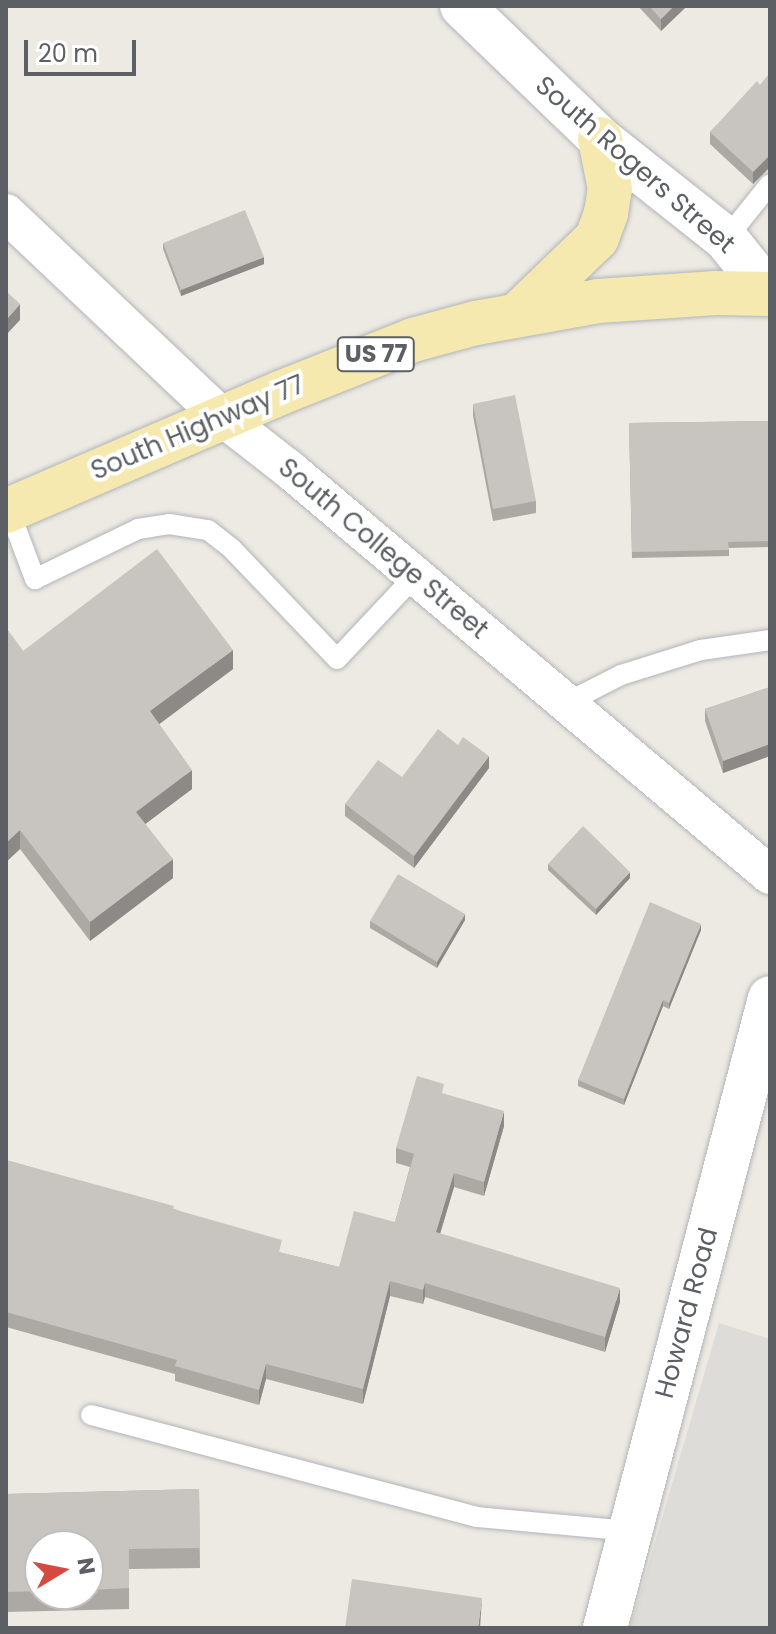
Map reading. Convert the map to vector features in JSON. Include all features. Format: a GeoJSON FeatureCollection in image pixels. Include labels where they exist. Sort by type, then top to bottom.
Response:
{"type":"FeatureCollection","features":[{"type":"Feature","properties":{"kind":"main road","name":"South Rogers Street"},"geometry":{"type":"LineString","coordinates":[[462,6],[600,139],[726,239],[770,294]]}},
{"type":"Feature","properties":{"kind":"main road"},"geometry":{"type":"LineString","coordinates":[[517,315],[597,238],[610,189],[600,139]]}},
{"type":"Feature","properties":{"kind":"main road","name":"South Highway 77"},"geometry":{"type":"LineString","coordinates":[[7,511],[222,417],[413,340],[517,315],[598,301],[716,293],[770,294]]}},
{"type":"Feature","properties":{"kind":"main road","name":"Howard Road"},"geometry":{"type":"LineString","coordinates":[[605,1628],[768,1017]]}},
{"type":"Feature","properties":{"kind":"street","name":"South College Street"},"geometry":{"type":"LineString","coordinates":[[6,213],[222,417],[770,875]]}},
{"type":"Feature","properties":{"kind":"lane"},"geometry":{"type":"LineString","coordinates":[[726,239],[770,184]]}},
{"type":"Feature","properties":{"kind":"lane"},"geometry":{"type":"LineString","coordinates":[[7,511],[35,579],[138,529],[169,524],[208,530],[232,549],[337,659],[415,576]]}},
{"type":"Feature","properties":{"kind":"lane"},"geometry":{"type":"LineString","coordinates":[[566,703],[621,675],[701,650],[770,640]]}},
{"type":"Feature","properties":{"kind":"lane"},"geometry":{"type":"LineString","coordinates":[[91,1415],[477,1517],[630,1531]]}},
{"type":"Feature","properties":{"kind":"shaded area"},"geometry":{"type":"Polygon","coordinates":[[[719,1323],[770,1339],[770,1628],[630,1628],[719,1323]]]}},
{"type":"Feature","properties":{"kind":"building"},"geometry":{"type":"Polygon","coordinates":[[[649,6],[674,6],[661,19],[649,6]]]}},
{"type":"Feature","properties":{"kind":"building"},"geometry":{"type":"Polygon","coordinates":[[[770,73],[770,155],[753,172],[710,132],[757,81],[760,85],[770,73]]]}},
{"type":"Feature","properties":{"kind":"building"},"geometry":{"type":"Polygon","coordinates":[[[245,210],[264,257],[181,290],[163,243],[245,210]]]}},
{"type":"Feature","properties":{"kind":"building"},"geometry":{"type":"Polygon","coordinates":[[[6,291],[20,304],[6,320],[6,291]]]}},
{"type":"Feature","properties":{"kind":"building"},"geometry":{"type":"Polygon","coordinates":[[[515,395],[536,501],[493,509],[473,404],[515,395]]]}},
{"type":"Feature","properties":{"kind":"building"},"geometry":{"type":"Polygon","coordinates":[[[770,421],[770,541],[728,542],[729,550],[632,552],[629,423],[770,421]]]}},
{"type":"Feature","properties":{"kind":"building"},"geometry":{"type":"Polygon","coordinates":[[[157,549],[233,650],[150,711],[192,770],[136,812],[173,859],[90,922],[20,830],[6,843],[6,628],[23,651],[157,549]]]}},
{"type":"Feature","properties":{"kind":"building"},"geometry":{"type":"Polygon","coordinates":[[[770,687],[770,744],[723,761],[705,709],[770,687]]]}},
{"type":"Feature","properties":{"kind":"building"},"geometry":{"type":"Polygon","coordinates":[[[438,729],[458,745],[463,737],[489,756],[414,856],[345,804],[378,760],[402,777],[438,729]]]}},
{"type":"Feature","properties":{"kind":"building"},"geometry":{"type":"Polygon","coordinates":[[[583,826],[630,872],[596,909],[548,864],[583,826]]]}},
{"type":"Feature","properties":{"kind":"building"},"geometry":{"type":"Polygon","coordinates":[[[398,874],[465,914],[437,962],[370,921],[398,874]]]}},
{"type":"Feature","properties":{"kind":"building"},"geometry":{"type":"Polygon","coordinates":[[[650,902],[701,924],[669,1003],[663,1000],[624,1099],[578,1080],[650,902]]]}},
{"type":"Feature","properties":{"kind":"building"},"geometry":{"type":"Polygon","coordinates":[[[417,1076],[444,1084],[442,1093],[504,1111],[484,1182],[454,1173],[436,1232],[620,1288],[605,1337],[425,1283],[423,1290],[390,1281],[363,1389],[266,1364],[259,1390],[175,1366],[177,1360],[6,1312],[6,1160],[174,1206],[173,1209],[282,1240],[279,1252],[339,1267],[354,1211],[395,1222],[414,1154],[396,1148],[417,1076]]]}},
{"type":"Feature","properties":{"kind":"building"},"geometry":{"type":"Polygon","coordinates":[[[199,1489],[200,1548],[129,1549],[129,1588],[104,1589],[104,1530],[24,1530],[24,1591],[6,1592],[6,1494],[199,1489]]]}},
{"type":"Feature","properties":{"kind":"building"},"geometry":{"type":"Polygon","coordinates":[[[352,1579],[482,1598],[478,1628],[345,1628],[352,1579]]]}}]}
